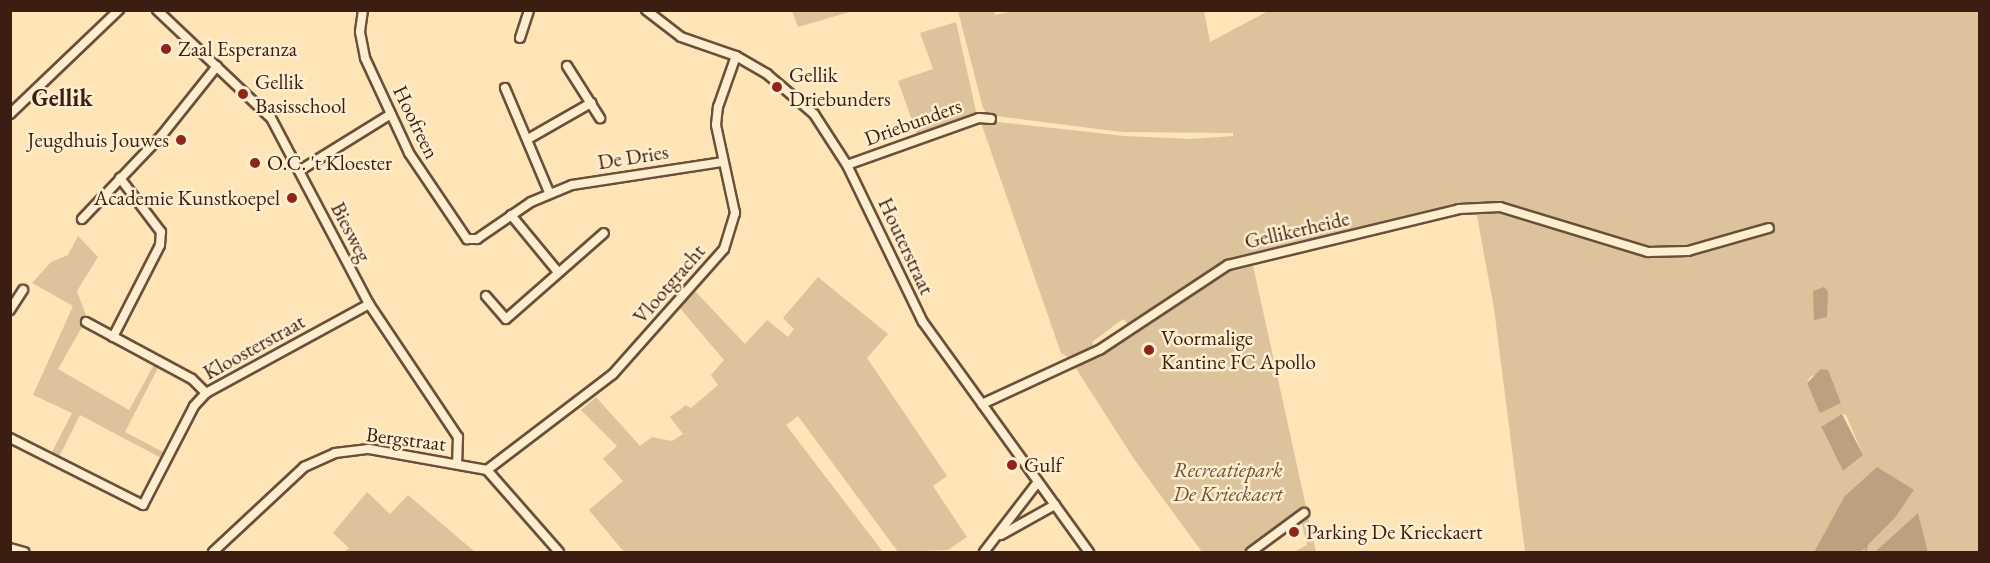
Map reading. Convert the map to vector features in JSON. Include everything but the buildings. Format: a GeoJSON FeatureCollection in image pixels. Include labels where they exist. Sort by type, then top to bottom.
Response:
{"type":"FeatureCollection","features":[{"type":"Feature","properties":{"kind":"street"},"geometry":{"type":"LineString","coordinates":[[10,114],[119,10]]}},
{"type":"Feature","properties":{"kind":"street","name":"Biesweg"},"geometry":{"type":"LineString","coordinates":[[157,10],[264,108],[300,171],[369,304],[458,437],[457,463]]}},
{"type":"Feature","properties":{"kind":"street","name":"Hoofreen"},"geometry":{"type":"LineString","coordinates":[[363,10],[361,45],[391,114],[418,168],[467,239]]}},
{"type":"Feature","properties":{"kind":"street"},"geometry":{"type":"LineString","coordinates":[[520,38],[530,10]]}},
{"type":"Feature","properties":{"kind":"street","name":"Houterstraat"},"geometry":{"type":"LineString","coordinates":[[646,10],[681,37],[736,56],[790,90],[826,130],[847,165],[912,303],[1089,552]]}},
{"type":"Feature","properties":{"kind":"street","name":"Vlootgracht"},"geometry":{"type":"LineString","coordinates":[[487,470],[614,374],[724,249],[735,213],[717,143],[718,106],[736,56]]}},
{"type":"Feature","properties":{"kind":"street"},"geometry":{"type":"LineString","coordinates":[[82,219],[162,135],[217,66]]}},
{"type":"Feature","properties":{"kind":"street","name":"De Dries"},"geometry":{"type":"LineString","coordinates":[[567,66],[600,118]]}},
{"type":"Feature","properties":{"kind":"street"},"geometry":{"type":"LineString","coordinates":[[505,88],[549,192]]}},
{"type":"Feature","properties":{"kind":"street"},"geometry":{"type":"LineString","coordinates":[[528,140],[591,103]]}},
{"type":"Feature","properties":{"kind":"street"},"geometry":{"type":"LineString","coordinates":[[300,171],[391,114]]}},
{"type":"Feature","properties":{"kind":"street","name":"Driebunders"},"geometry":{"type":"LineString","coordinates":[[847,165],[979,118],[991,119]]}},
{"type":"Feature","properties":{"kind":"street","name":"De Dries"},"geometry":{"type":"LineString","coordinates":[[467,239],[477,239],[549,192],[572,185],[723,162]]}},
{"type":"Feature","properties":{"kind":"street"},"geometry":{"type":"LineString","coordinates":[[113,337],[160,245],[161,232],[120,178]]}},
{"type":"Feature","properties":{"kind":"street","name":"Gellikerheide"},"geometry":{"type":"LineString","coordinates":[[982,404],[1101,349],[1228,265],[1459,209],[1500,207],[1648,252],[1688,251],[1769,228]]}},
{"type":"Feature","properties":{"kind":"street"},"geometry":{"type":"LineString","coordinates":[[511,215],[558,272]]}},
{"type":"Feature","properties":{"kind":"street"},"geometry":{"type":"LineString","coordinates":[[486,296],[506,319],[604,232]]}},
{"type":"Feature","properties":{"kind":"street"},"geometry":{"type":"LineString","coordinates":[[10,310],[23,290]]}},
{"type":"Feature","properties":{"kind":"street","name":"Kloosterstraat"},"geometry":{"type":"LineString","coordinates":[[10,438],[143,505],[194,406],[206,393],[369,304]]}},
{"type":"Feature","properties":{"kind":"street"},"geometry":{"type":"LineString","coordinates":[[86,322],[192,379],[206,393]]}},
{"type":"Feature","properties":{"kind":"street","name":"Bergstraat"},"geometry":{"type":"LineString","coordinates":[[213,552],[304,467],[335,453],[369,449],[487,470]]}},
{"type":"Feature","properties":{"kind":"street"},"geometry":{"type":"LineString","coordinates":[[487,470],[559,552]]}},
{"type":"Feature","properties":{"kind":"street"},"geometry":{"type":"LineString","coordinates":[[984,552],[1038,482]]}},
{"type":"Feature","properties":{"kind":"street"},"geometry":{"type":"LineString","coordinates":[[997,537],[1055,505]]}},
{"type":"Feature","properties":{"kind":"street"},"geometry":{"type":"LineString","coordinates":[[1251,552],[1304,513]]}},
{"type":"Feature","properties":{"kind":"street"},"geometry":{"type":"LineString","coordinates":[[10,548],[24,552]]}},
{"type":"Feature","properties":{"kind":"green space","name":"Recreatiepark De Krieckaert"},"geometry":{"type":"Polygon","coordinates":[[[1018,10],[1204,11],[1210,42],[1270,10],[1979,11],[1979,552],[1928,552],[1918,514],[1876,552],[1861,552],[1895,518],[1914,490],[1844,497],[1814,552],[1525,552],[1494,308],[1476,211],[1252,261],[1316,552],[1294,552],[1307,545],[1301,520],[1256,552],[1202,552],[1134,459],[1075,367],[1134,330],[1123,319],[1092,342],[1094,349],[1073,360],[1061,353],[980,120],[1125,136],[1191,139],[1233,136],[1233,133],[1121,132],[988,115],[983,108],[958,11],[994,11],[995,15],[1018,10]],[[1828,370],[1810,377],[1807,383],[1841,403],[1832,384],[1828,370]],[[1842,414],[1821,428],[1843,471],[1863,455],[1846,415],[1842,414]]]}},
{"type":"Feature","properties":{"kind":"green space"},"geometry":{"type":"Polygon","coordinates":[[[792,11],[853,11],[798,27],[792,11]]]}},
{"type":"Feature","properties":{"kind":"green space"},"geometry":{"type":"Polygon","coordinates":[[[956,22],[976,111],[972,116],[918,137],[898,81],[933,69],[920,33],[956,22]]]}},
{"type":"Feature","properties":{"kind":"green space"},"geometry":{"type":"Polygon","coordinates":[[[78,236],[98,257],[77,291],[87,318],[58,369],[129,410],[155,363],[159,366],[125,432],[165,453],[161,458],[80,415],[59,457],[51,454],[72,413],[33,395],[73,306],[32,283],[51,262],[68,255],[78,236]]]}},
{"type":"Feature","properties":{"kind":"green space"},"geometry":{"type":"Polygon","coordinates":[[[818,277],[888,334],[867,358],[947,476],[933,486],[967,537],[948,550],[898,552],[798,416],[786,425],[883,552],[624,552],[589,510],[623,481],[603,459],[617,446],[581,410],[596,397],[640,446],[652,437],[672,441],[683,434],[670,417],[686,405],[691,408],[718,385],[711,375],[724,360],[679,307],[694,290],[745,344],[767,320],[788,337],[794,329],[783,318],[818,277]]]}},
{"type":"Feature","properties":{"kind":"green space"},"geometry":{"type":"Polygon","coordinates":[[[367,492],[390,514],[408,495],[475,552],[344,552],[349,548],[333,533],[367,492]]]}},
{"type":"Feature","properties":{"kind":"shaded area"},"geometry":{"type":"Polygon","coordinates":[[[1824,287],[1828,292],[1827,317],[1814,320],[1813,291],[1824,287]]]}},
{"type":"Feature","properties":{"kind":"shaded area"},"geometry":{"type":"Polygon","coordinates":[[[1821,369],[1828,370],[1841,403],[1820,413],[1807,383],[1821,369]]]}},
{"type":"Feature","properties":{"kind":"shaded area"},"geometry":{"type":"Polygon","coordinates":[[[1842,414],[1863,455],[1843,471],[1821,427],[1842,414]]]}},
{"type":"Feature","properties":{"kind":"shaded area"},"geometry":{"type":"Polygon","coordinates":[[[1877,467],[1914,490],[1895,518],[1861,552],[1814,552],[1844,497],[1877,467]]]}},
{"type":"Feature","properties":{"kind":"shaded area"},"geometry":{"type":"Polygon","coordinates":[[[1918,513],[1928,552],[1876,552],[1876,551],[1918,513]]]}},
{"type":"Feature","properties":{"kind":"waterway"},"geometry":{"type":"LineString","coordinates":[[1865,552],[1867,546]]}},
{"type":"Feature","properties":{"kind":"place","name":"Zaal Esperanza"},"geometry":{"type":"Point","coordinates":[166,49]}},
{"type":"Feature","properties":{"kind":"place","name":"Gellik Driebunders"},"geometry":{"type":"Point","coordinates":[777,87]}},
{"type":"Feature","properties":{"kind":"place","name":"Gellik Basisschool"},"geometry":{"type":"Point","coordinates":[243,94]}},
{"type":"Feature","properties":{"kind":"place","name":"Jeugdhuis Jouwes"},"geometry":{"type":"Point","coordinates":[181,140]}},
{"type":"Feature","properties":{"kind":"place","name":"O.C. 't Kloester"},"geometry":{"type":"Point","coordinates":[255,163]}},
{"type":"Feature","properties":{"kind":"place","name":"Academie Kunstkoepel"},"geometry":{"type":"Point","coordinates":[292,198]}},
{"type":"Feature","properties":{"kind":"place","name":"Voormalige Kantine FC Apollo"},"geometry":{"type":"Point","coordinates":[1149,350]}},
{"type":"Feature","properties":{"kind":"place","name":"Gulf"},"geometry":{"type":"Point","coordinates":[1012,465]}},
{"type":"Feature","properties":{"kind":"place","name":"Parking De Krieckaert"},"geometry":{"type":"Point","coordinates":[1294,532]}},
{"type":"Feature","properties":{"kind":"district","name":"Gellik"},"geometry":{"type":"Point","coordinates":[62,98]}}]}
